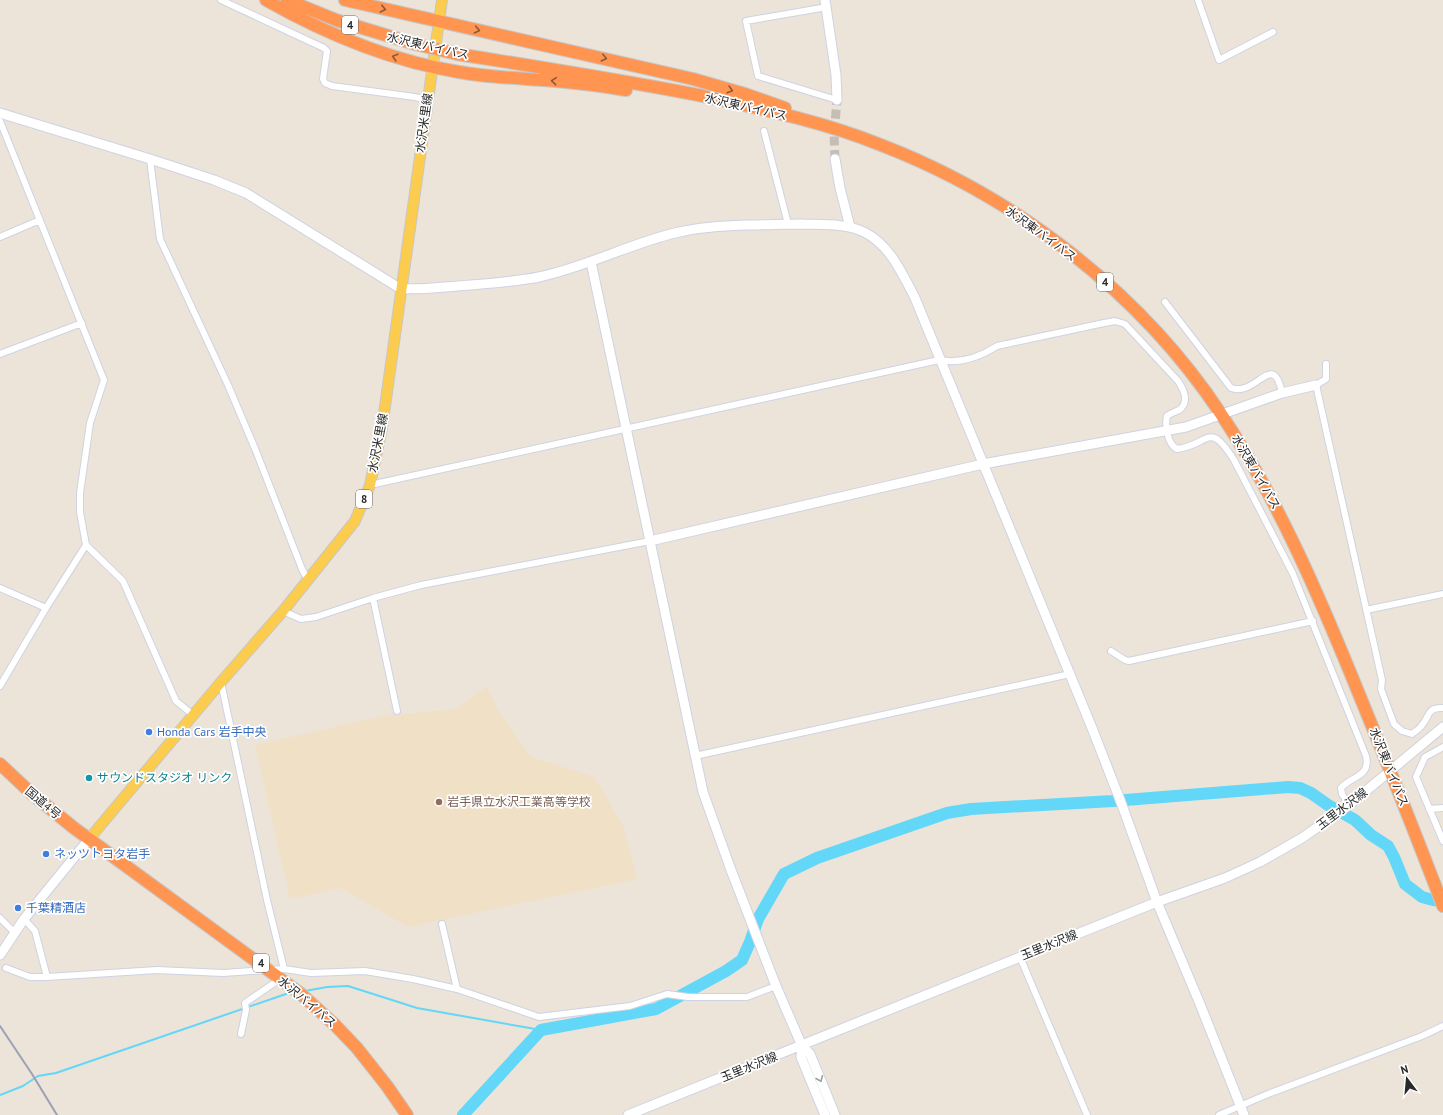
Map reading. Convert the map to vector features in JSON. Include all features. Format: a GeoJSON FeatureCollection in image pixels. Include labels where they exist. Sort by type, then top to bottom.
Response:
{"type":"FeatureCollection","features":[{"type":"Feature","properties":{"kind":"highway"},"geometry":{"type":"LineString","coordinates":[[266,0],[355,44],[433,68],[484,76],[558,81],[682,98],[732,102]]}},
{"type":"Feature","properties":{"kind":"highway","name":"水沢東バイパス"},"geometry":{"type":"LineString","coordinates":[[287,0],[336,20],[415,44],[458,54],[626,82],[732,102],[784,115],[880,144],[919,161],[992,199],[1060,245],[1122,297],[1152,327],[1193,376],[1221,414],[1251,462],[1281,517],[1339,644],[1443,906]]}},
{"type":"Feature","properties":{"kind":"highway"},"geometry":{"type":"LineString","coordinates":[[345,0],[694,79],[745,94],[841,128],[880,144]]}},
{"type":"Feature","properties":{"kind":"highway","name":"国道4号"},"geometry":{"type":"LineString","coordinates":[[0,764],[31,793],[89,839]]}},
{"type":"Feature","properties":{"kind":"highway","name":"水沢バイパス"},"geometry":{"type":"LineString","coordinates":[[89,839],[270,970],[282,974],[357,1048],[387,1086],[407,1115]]}},
{"type":"Feature","properties":{"kind":"main road","name":"水沢米里線"},"geometry":{"type":"LineString","coordinates":[[89,839],[221,682],[283,611],[355,521],[370,485],[382,428],[442,0]]}},
{"type":"Feature","properties":{"kind":"street"},"geometry":{"type":"LineString","coordinates":[[221,0],[324,48],[327,51],[322,79],[325,83],[332,86],[415,97],[427,100]]}},
{"type":"Feature","properties":{"kind":"street"},"geometry":{"type":"LineString","coordinates":[[1198,0],[1219,60],[1273,32]]}},
{"type":"Feature","properties":{"kind":"street"},"geometry":{"type":"LineString","coordinates":[[826,3],[836,75],[837,100],[758,76],[746,21],[826,3]]}},
{"type":"Feature","properties":{"kind":"street"},"geometry":{"type":"LineString","coordinates":[[0,113],[150,159],[214,180],[246,193],[401,289],[489,284],[540,276],[591,262],[638,244],[675,233],[714,226],[788,224],[850,227],[864,232],[875,240],[885,249],[899,266],[915,298],[939,360],[1070,674],[1121,801],[1157,902],[1200,1004],[1244,1115]]}},
{"type":"Feature","properties":{"kind":"street"},"geometry":{"type":"LineString","coordinates":[[0,121],[104,380],[90,423],[80,493],[80,512],[86,545],[123,581],[176,701],[193,715]]}},
{"type":"Feature","properties":{"kind":"street"},"geometry":{"type":"LineString","coordinates":[[764,131],[788,224]]}},
{"type":"Feature","properties":{"kind":"street"},"geometry":{"type":"LineString","coordinates":[[835,158],[840,188],[850,227]]}},
{"type":"Feature","properties":{"kind":"street"},"geometry":{"type":"LineString","coordinates":[[150,159],[160,239],[231,392],[256,451],[302,569],[308,580]]}},
{"type":"Feature","properties":{"kind":"street"},"geometry":{"type":"LineString","coordinates":[[0,237],[40,220]]}},
{"type":"Feature","properties":{"kind":"street"},"geometry":{"type":"LineString","coordinates":[[591,262],[703,792],[731,870],[776,986],[802,1046],[810,1054],[835,1115]]}},
{"type":"Feature","properties":{"kind":"street"},"geometry":{"type":"LineString","coordinates":[[1165,302],[1231,388],[1238,390],[1244,389],[1251,386],[1263,376],[1270,374],[1275,375],[1279,380],[1282,393]]}},
{"type":"Feature","properties":{"kind":"street"},"geometry":{"type":"LineString","coordinates":[[370,485],[939,360],[951,362],[983,356],[997,346],[1104,323],[1115,321],[1125,324],[1184,389],[1186,397],[1184,405],[1178,411],[1167,416],[1166,422],[1171,445],[1177,449],[1190,446],[1209,437],[1220,440],[1226,447],[1253,494],[1293,574],[1366,760],[1364,771],[1359,776],[1346,782],[1341,788],[1342,794],[1350,805]]}},
{"type":"Feature","properties":{"kind":"street"},"geometry":{"type":"LineString","coordinates":[[0,354],[82,323]]}},
{"type":"Feature","properties":{"kind":"street"},"geometry":{"type":"LineString","coordinates":[[283,611],[301,618],[316,616],[421,585],[650,541],[983,464],[1186,427],[1282,393],[1316,385],[1326,379],[1326,364]]}},
{"type":"Feature","properties":{"kind":"street"},"geometry":{"type":"LineString","coordinates":[[1316,385],[1382,680],[1381,689],[1394,724],[1402,731],[1412,734],[1422,726],[1430,711],[1436,708],[1443,708]]}},
{"type":"Feature","properties":{"kind":"street"},"geometry":{"type":"LineString","coordinates":[[0,686],[46,608],[86,545]]}},
{"type":"Feature","properties":{"kind":"street"},"geometry":{"type":"LineString","coordinates":[[0,588],[46,608]]}},
{"type":"Feature","properties":{"kind":"street"},"geometry":{"type":"LineString","coordinates":[[1366,610],[1443,594]]}},
{"type":"Feature","properties":{"kind":"street"},"geometry":{"type":"LineString","coordinates":[[373,598],[397,711]]}},
{"type":"Feature","properties":{"kind":"street"},"geometry":{"type":"LineString","coordinates":[[1110,651],[1129,661],[1312,621]]}},
{"type":"Feature","properties":{"kind":"street"},"geometry":{"type":"LineString","coordinates":[[695,756],[1070,674]]}},
{"type":"Feature","properties":{"kind":"street"},"geometry":{"type":"LineString","coordinates":[[221,682],[282,974]]}},
{"type":"Feature","properties":{"kind":"street","name":"玉里水沢線"},"geometry":{"type":"LineString","coordinates":[[630,1115],[1157,902],[1225,878],[1260,862],[1302,838],[1350,805],[1443,728]]}},
{"type":"Feature","properties":{"kind":"street"},"geometry":{"type":"LineString","coordinates":[[1443,747],[1425,757],[1416,777],[1443,841]]}},
{"type":"Feature","properties":{"kind":"street"},"geometry":{"type":"LineString","coordinates":[[1429,809],[1443,808]]}},
{"type":"Feature","properties":{"kind":"street"},"geometry":{"type":"LineString","coordinates":[[0,955],[14,932],[89,839]]}},
{"type":"Feature","properties":{"kind":"street"},"geometry":{"type":"LineString","coordinates":[[0,918],[14,932]]}},
{"type":"Feature","properties":{"kind":"street"},"geometry":{"type":"LineString","coordinates":[[24,919],[35,931],[47,977]]}},
{"type":"Feature","properties":{"kind":"street"},"geometry":{"type":"LineString","coordinates":[[442,924],[457,989]]}},
{"type":"Feature","properties":{"kind":"street"},"geometry":{"type":"LineString","coordinates":[[1020,957],[1087,1115]]}},
{"type":"Feature","properties":{"kind":"street"},"geometry":{"type":"LineString","coordinates":[[6,968],[30,977],[157,970],[223,973],[270,970]]}},
{"type":"Feature","properties":{"kind":"street"},"geometry":{"type":"LineString","coordinates":[[240,1034],[246,1010],[245,1003],[282,974],[365,971],[413,979],[457,989],[539,1017],[630,1006],[667,994],[688,997],[747,997],[776,986]]}},
{"type":"Feature","properties":{"kind":"street"},"geometry":{"type":"LineString","coordinates":[[1219,1115],[1422,1036],[1443,1026]]}},
{"type":"Feature","properties":{"kind":"street"},"geometry":{"type":"LineString","coordinates":[[802,1046],[800,1057],[825,1115]]}},
{"type":"Feature","properties":{"kind":"shaded area","name":"岩手県立水沢工業高等学校"},"geometry":{"type":"Polygon","coordinates":[[[484,688],[488,688],[498,710],[531,757],[595,777],[624,828],[637,879],[408,927],[341,888],[290,899],[255,745],[383,716],[456,709],[484,688]]]}},
{"type":"Feature","properties":{"kind":"waterway"},"geometry":{"type":"LineString","coordinates":[[463,1115],[541,1030],[656,1009],[726,971],[742,960],[758,919],[784,874],[817,858],[947,813],[971,809],[1113,801],[1288,787],[1300,788],[1311,793],[1328,805],[1355,820],[1371,835],[1388,846],[1405,884],[1422,897],[1443,901]]}},
{"type":"Feature","properties":{"kind":"waterway"},"geometry":{"type":"LineString","coordinates":[[305,991],[327,987],[348,986],[417,1008],[541,1030]]}},
{"type":"Feature","properties":{"kind":"waterway"},"geometry":{"type":"LineString","coordinates":[[0,1095],[23,1086],[38,1076],[56,1073],[292,993]]}},
{"type":"Feature","properties":{"kind":"tunnel"},"geometry":{"type":"LineString","coordinates":[[835,159],[834,135],[837,100]]}},
{"type":"Feature","properties":{"kind":"railway"},"geometry":{"type":"LineString","coordinates":[[0,1026],[57,1115]]}},
{"type":"Feature","properties":{"kind":"place","name":"Honda Cars 岩手中央"},"geometry":{"type":"Point","coordinates":[149,732]}},
{"type":"Feature","properties":{"kind":"place","name":"サウンドスタジオ リンク"},"geometry":{"type":"Point","coordinates":[89,778]}},
{"type":"Feature","properties":{"kind":"place","name":"岩手県立水沢工業高等学校"},"geometry":{"type":"Point","coordinates":[439,802]}},
{"type":"Feature","properties":{"kind":"place","name":"ネッツトヨタ岩手"},"geometry":{"type":"Point","coordinates":[46,854]}},
{"type":"Feature","properties":{"kind":"place","name":"千葉精酒店"},"geometry":{"type":"Point","coordinates":[18,908]}}]}
